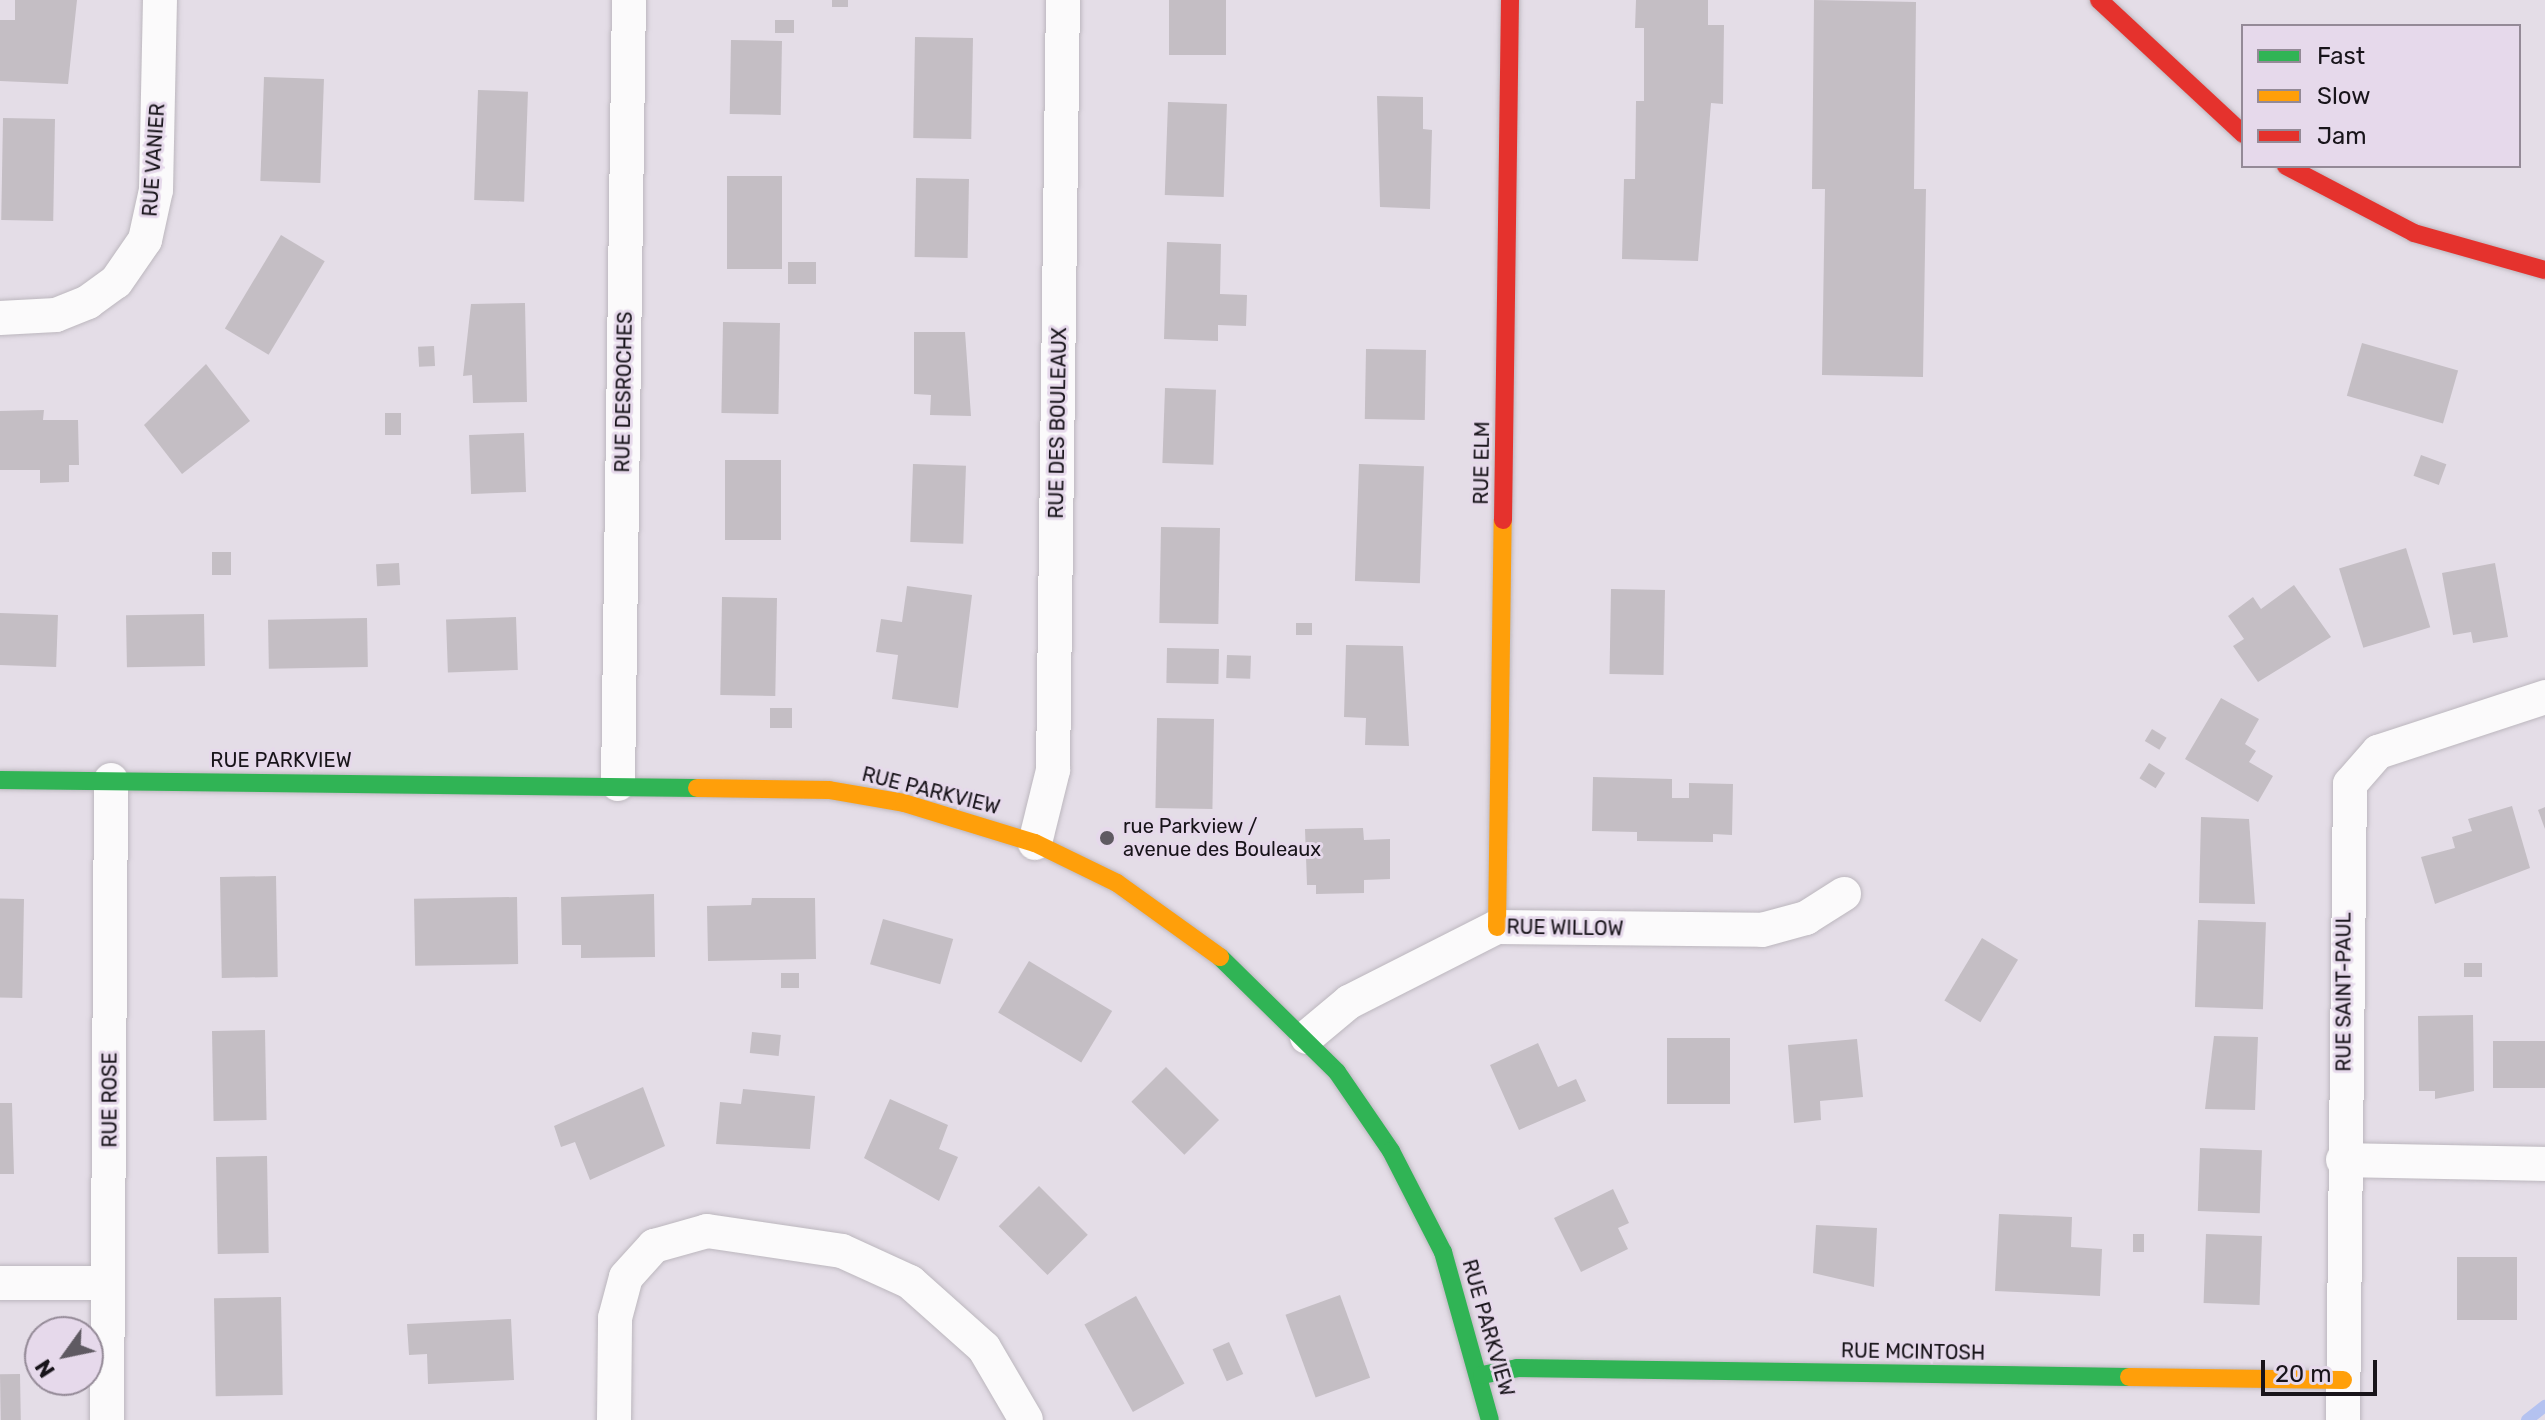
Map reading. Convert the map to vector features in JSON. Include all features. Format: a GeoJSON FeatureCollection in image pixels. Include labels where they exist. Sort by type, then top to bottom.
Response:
{"type":"FeatureCollection","features":[{"type":"Feature","properties":{"kind":"street","name":"RUE VANIER"},"geometry":{"type":"LineString","coordinates":[[0,318],[56,315],[88,302],[116,282],[141,247],[156,190],[160,0]]}},
{"type":"Feature","properties":{"kind":"street","name":"RUE DESROCHES"},"geometry":{"type":"LineString","coordinates":[[618,784],[629,0]]}},
{"type":"Feature","properties":{"kind":"street","name":"RUE DES BOULEAUX"},"geometry":{"type":"LineString","coordinates":[[1035,843],[1053,770],[1063,0]]}},
{"type":"Feature","properties":{"kind":"street","name":"RUE ELM"},"geometry":{"type":"LineString","coordinates":[[1497,927],[1510,0]]}},
{"type":"Feature","properties":{"kind":"street"},"geometry":{"type":"LineString","coordinates":[[2099,0],[2241,132]]}},
{"type":"Feature","properties":{"kind":"street"},"geometry":{"type":"LineString","coordinates":[[2289,168],[2353,207],[2414,233],[2545,270]]}},
{"type":"Feature","properties":{"kind":"street","name":"RUE SAINT-PAUL"},"geometry":{"type":"LineString","coordinates":[[2343,1420],[2343,1160],[2350,784],[2378,752],[2545,697]]}},
{"type":"Feature","properties":{"kind":"street","name":"RUE PARKVIEW"},"geometry":{"type":"LineString","coordinates":[[0,780],[618,784],[853,793],[1035,843],[1170,917],[1307,1037],[1367,1114],[1427,1215],[1482,1375],[1490,1420]]}},
{"type":"Feature","properties":{"kind":"street","name":"RUE ROSE"},"geometry":{"type":"LineString","coordinates":[[107,1420],[111,780]]}},
{"type":"Feature","properties":{"kind":"street","name":"RUE WILLOW"},"geometry":{"type":"LineString","coordinates":[[1307,1037],[1349,1002],[1497,927],[1762,930],[1806,918],[1844,894]]}},
{"type":"Feature","properties":{"kind":"street"},"geometry":{"type":"LineString","coordinates":[[2343,1160],[2545,1164]]}},
{"type":"Feature","properties":{"kind":"street"},"geometry":{"type":"LineString","coordinates":[[614,1420],[615,1318],[626,1277],[654,1246],[707,1231],[830,1247],[910,1282],[984,1348],[1026,1420]]}},
{"type":"Feature","properties":{"kind":"street"},"geometry":{"type":"LineString","coordinates":[[0,1283],[108,1283]]}},
{"type":"Feature","properties":{"kind":"street","name":"RUE MCINTOSH"},"geometry":{"type":"LineString","coordinates":[[1482,1375],[1517,1368],[2343,1380]]}},
{"type":"Feature","properties":{"kind":"building"},"geometry":{"type":"Polygon","coordinates":[[[15,0],[77,0],[68,84],[0,81],[0,20],[15,20],[15,0]]]}},
{"type":"Feature","properties":{"kind":"building"},"geometry":{"type":"Polygon","coordinates":[[[832,0],[848,0],[848,7],[832,7],[832,0]]]}},
{"type":"Feature","properties":{"kind":"building"},"geometry":{"type":"Polygon","coordinates":[[[1169,0],[1226,0],[1226,55],[1169,55],[1169,0]]]}},
{"type":"Feature","properties":{"kind":"building"},"geometry":{"type":"Polygon","coordinates":[[[1636,0],[1708,0],[1708,25],[1724,25],[1723,104],[1711,103],[1698,261],[1622,259],[1624,179],[1635,179],[1636,101],[1644,101],[1644,28],[1635,28],[1636,0]]]}},
{"type":"Feature","properties":{"kind":"building"},"geometry":{"type":"Polygon","coordinates":[[[1814,0],[1916,2],[1914,189],[1926,189],[1923,377],[1822,375],[1825,189],[1812,189],[1814,0]]]}},
{"type":"Feature","properties":{"kind":"building"},"geometry":{"type":"Polygon","coordinates":[[[775,20],[794,20],[794,33],[775,33],[775,20]]]}},
{"type":"Feature","properties":{"kind":"building"},"geometry":{"type":"Polygon","coordinates":[[[915,37],[973,38],[971,139],[913,138],[915,37]]]}},
{"type":"Feature","properties":{"kind":"building"},"geometry":{"type":"Polygon","coordinates":[[[731,40],[782,41],[781,115],[730,114],[731,40]]]}},
{"type":"Feature","properties":{"kind":"building"},"geometry":{"type":"Polygon","coordinates":[[[264,77],[324,79],[320,183],[260,181],[264,77]]]}},
{"type":"Feature","properties":{"kind":"building"},"geometry":{"type":"Polygon","coordinates":[[[478,90],[528,92],[524,202],[474,200],[478,90]]]}},
{"type":"Feature","properties":{"kind":"building"},"geometry":{"type":"Polygon","coordinates":[[[1377,96],[1423,97],[1423,129],[1432,130],[1430,209],[1380,207],[1377,96]]]}},
{"type":"Feature","properties":{"kind":"building"},"geometry":{"type":"Polygon","coordinates":[[[1168,102],[1227,104],[1224,197],[1165,195],[1168,102]]]}},
{"type":"Feature","properties":{"kind":"building"},"geometry":{"type":"Polygon","coordinates":[[[3,118],[55,119],[53,221],[1,220],[3,118]]]}},
{"type":"Feature","properties":{"kind":"building"},"geometry":{"type":"Polygon","coordinates":[[[727,176],[782,176],[782,269],[727,269],[727,176]]]}},
{"type":"Feature","properties":{"kind":"building"},"geometry":{"type":"Polygon","coordinates":[[[916,178],[969,179],[968,258],[915,257],[916,178]]]}},
{"type":"Feature","properties":{"kind":"building"},"geometry":{"type":"Polygon","coordinates":[[[281,235],[325,261],[269,355],[225,328],[281,235]]]}},
{"type":"Feature","properties":{"kind":"building"},"geometry":{"type":"Polygon","coordinates":[[[1167,242],[1221,244],[1220,294],[1247,295],[1246,326],[1218,325],[1218,341],[1164,339],[1167,242]]]}},
{"type":"Feature","properties":{"kind":"building"},"geometry":{"type":"Polygon","coordinates":[[[788,262],[816,262],[816,284],[788,284],[788,262]]]}},
{"type":"Feature","properties":{"kind":"building"},"geometry":{"type":"Polygon","coordinates":[[[525,303],[527,402],[473,403],[472,375],[463,376],[471,304],[525,303]]]}},
{"type":"Feature","properties":{"kind":"building"},"geometry":{"type":"Polygon","coordinates":[[[723,322],[780,323],[778,414],[721,413],[723,322]]]}},
{"type":"Feature","properties":{"kind":"building"},"geometry":{"type":"Polygon","coordinates":[[[914,332],[965,332],[971,416],[930,415],[931,395],[914,394],[914,332]]]}},
{"type":"Feature","properties":{"kind":"building"},"geometry":{"type":"Polygon","coordinates":[[[2362,343],[2458,371],[2443,423],[2347,396],[2362,343]]]}},
{"type":"Feature","properties":{"kind":"building"},"geometry":{"type":"Polygon","coordinates":[[[434,346],[435,366],[419,367],[418,347],[434,346]]]}},
{"type":"Feature","properties":{"kind":"building"},"geometry":{"type":"Polygon","coordinates":[[[1366,349],[1426,350],[1425,420],[1365,419],[1366,349]]]}},
{"type":"Feature","properties":{"kind":"building"},"geometry":{"type":"Polygon","coordinates":[[[206,364],[250,421],[182,474],[144,425],[206,364]]]}},
{"type":"Feature","properties":{"kind":"building"},"geometry":{"type":"Polygon","coordinates":[[[1165,388],[1216,390],[1213,465],[1162,463],[1165,388]]]}},
{"type":"Feature","properties":{"kind":"building"},"geometry":{"type":"Polygon","coordinates":[[[44,410],[43,420],[78,420],[79,465],[69,465],[69,482],[40,483],[40,470],[0,470],[0,411],[44,410]]]}},
{"type":"Feature","properties":{"kind":"building"},"geometry":{"type":"Polygon","coordinates":[[[385,413],[401,413],[401,435],[385,435],[385,413]]]}},
{"type":"Feature","properties":{"kind":"building"},"geometry":{"type":"Polygon","coordinates":[[[524,433],[526,492],[471,494],[469,435],[524,433]]]}},
{"type":"Feature","properties":{"kind":"building"},"geometry":{"type":"Polygon","coordinates":[[[2421,455],[2446,464],[2439,485],[2413,476],[2421,455]]]}},
{"type":"Feature","properties":{"kind":"building"},"geometry":{"type":"Polygon","coordinates":[[[725,460],[781,460],[781,540],[725,540],[725,460]]]}},
{"type":"Feature","properties":{"kind":"building"},"geometry":{"type":"Polygon","coordinates":[[[913,464],[966,466],[963,544],[910,542],[913,464]]]}},
{"type":"Feature","properties":{"kind":"building"},"geometry":{"type":"Polygon","coordinates":[[[1359,464],[1424,466],[1420,583],[1355,581],[1359,464]]]}},
{"type":"Feature","properties":{"kind":"building"},"geometry":{"type":"Polygon","coordinates":[[[1161,527],[1220,528],[1218,624],[1159,623],[1161,527]]]}},
{"type":"Feature","properties":{"kind":"building"},"geometry":{"type":"Polygon","coordinates":[[[2406,548],[2430,627],[2363,648],[2339,568],[2406,548]]]}},
{"type":"Feature","properties":{"kind":"building"},"geometry":{"type":"Polygon","coordinates":[[[212,552],[231,552],[231,575],[212,575],[212,552]]]}},
{"type":"Feature","properties":{"kind":"building"},"geometry":{"type":"Polygon","coordinates":[[[399,563],[400,585],[377,586],[376,564],[399,563]]]}},
{"type":"Feature","properties":{"kind":"building"},"geometry":{"type":"Polygon","coordinates":[[[2495,563],[2508,637],[2473,643],[2471,632],[2453,635],[2442,573],[2495,563]]]}},
{"type":"Feature","properties":{"kind":"building"},"geometry":{"type":"Polygon","coordinates":[[[2294,585],[2331,637],[2258,682],[2233,646],[2244,639],[2228,616],[2253,597],[2261,609],[2294,585]]]}},
{"type":"Feature","properties":{"kind":"building"},"geometry":{"type":"Polygon","coordinates":[[[907,586],[972,595],[958,708],[892,699],[898,655],[876,652],[881,619],[902,622],[907,586]]]}},
{"type":"Feature","properties":{"kind":"building"},"geometry":{"type":"Polygon","coordinates":[[[1611,589],[1665,590],[1664,675],[1610,674],[1611,589]]]}},
{"type":"Feature","properties":{"kind":"building"},"geometry":{"type":"Polygon","coordinates":[[[722,597],[777,598],[775,696],[720,695],[722,597]]]}},
{"type":"Feature","properties":{"kind":"building"},"geometry":{"type":"Polygon","coordinates":[[[0,613],[58,615],[56,667],[0,665],[0,613]]]}},
{"type":"Feature","properties":{"kind":"building"},"geometry":{"type":"Polygon","coordinates":[[[204,614],[205,666],[127,667],[126,615],[204,614]]]}},
{"type":"Feature","properties":{"kind":"building"},"geometry":{"type":"Polygon","coordinates":[[[516,617],[518,670],[448,672],[446,619],[516,617]]]}},
{"type":"Feature","properties":{"kind":"building"},"geometry":{"type":"Polygon","coordinates":[[[367,618],[368,667],[269,669],[268,620],[367,618]]]}},
{"type":"Feature","properties":{"kind":"building"},"geometry":{"type":"Polygon","coordinates":[[[1296,623],[1312,623],[1312,635],[1296,635],[1296,623]]]}},
{"type":"Feature","properties":{"kind":"building"},"geometry":{"type":"Polygon","coordinates":[[[1346,645],[1403,646],[1409,746],[1365,745],[1366,718],[1344,717],[1346,645]]]}},
{"type":"Feature","properties":{"kind":"building"},"geometry":{"type":"Polygon","coordinates":[[[1167,648],[1219,649],[1218,684],[1166,683],[1167,648]]]}},
{"type":"Feature","properties":{"kind":"building"},"geometry":{"type":"Polygon","coordinates":[[[1227,655],[1251,656],[1250,679],[1226,678],[1227,655]]]}},
{"type":"Feature","properties":{"kind":"building"},"geometry":{"type":"Polygon","coordinates":[[[2221,698],[2259,719],[2245,744],[2256,751],[2249,762],[2273,776],[2258,802],[2185,759],[2221,698]]]}},
{"type":"Feature","properties":{"kind":"building"},"geometry":{"type":"Polygon","coordinates":[[[770,708],[792,708],[792,728],[770,728],[770,708]]]}},
{"type":"Feature","properties":{"kind":"building"},"geometry":{"type":"Polygon","coordinates":[[[1157,718],[1214,719],[1212,809],[1155,808],[1157,718]]]}},
{"type":"Feature","properties":{"kind":"building"},"geometry":{"type":"Polygon","coordinates":[[[2152,729],[2167,738],[2159,750],[2145,741],[2152,729]]]}},
{"type":"Feature","properties":{"kind":"building"},"geometry":{"type":"Polygon","coordinates":[[[2149,763],[2165,773],[2156,788],[2139,778],[2149,763]]]}},
{"type":"Feature","properties":{"kind":"building"},"geometry":{"type":"Polygon","coordinates":[[[1593,777],[1672,779],[1672,798],[1689,798],[1689,783],[1733,784],[1732,835],[1713,834],[1713,842],[1637,841],[1637,832],[1592,831],[1593,777]]]}},
{"type":"Feature","properties":{"kind":"building"},"geometry":{"type":"Polygon","coordinates":[[[2512,806],[2530,868],[2435,904],[2421,857],[2455,848],[2452,837],[2472,831],[2468,819],[2512,806]]]}},
{"type":"Feature","properties":{"kind":"building"},"geometry":{"type":"Polygon","coordinates":[[[2545,807],[2545,829],[2538,810],[2545,807]]]}},
{"type":"Feature","properties":{"kind":"building"},"geometry":{"type":"Polygon","coordinates":[[[2201,817],[2249,819],[2255,904],[2199,903],[2201,817]]]}},
{"type":"Feature","properties":{"kind":"building"},"geometry":{"type":"Polygon","coordinates":[[[1363,828],[1364,840],[1390,839],[1390,879],[1364,880],[1364,893],[1316,894],[1316,885],[1307,885],[1305,829],[1363,828]]]}},
{"type":"Feature","properties":{"kind":"building"},"geometry":{"type":"Polygon","coordinates":[[[276,876],[278,977],[222,978],[220,877],[276,876]]]}},
{"type":"Feature","properties":{"kind":"building"},"geometry":{"type":"Polygon","coordinates":[[[654,894],[655,957],[581,958],[581,945],[562,945],[561,897],[654,894]]]}},
{"type":"Feature","properties":{"kind":"building"},"geometry":{"type":"Polygon","coordinates":[[[517,897],[518,964],[415,966],[414,899],[517,897]]]}},
{"type":"Feature","properties":{"kind":"building"},"geometry":{"type":"Polygon","coordinates":[[[752,898],[815,898],[816,959],[708,961],[707,906],[751,905],[752,898]]]}},
{"type":"Feature","properties":{"kind":"building"},"geometry":{"type":"Polygon","coordinates":[[[0,899],[24,899],[22,998],[0,998],[0,899]]]}},
{"type":"Feature","properties":{"kind":"building"},"geometry":{"type":"Polygon","coordinates":[[[883,919],[953,939],[940,984],[870,964],[883,919]]]}},
{"type":"Feature","properties":{"kind":"building"},"geometry":{"type":"Polygon","coordinates":[[[2198,920],[2266,922],[2263,1009],[2195,1007],[2198,920]]]}},
{"type":"Feature","properties":{"kind":"building"},"geometry":{"type":"Polygon","coordinates":[[[1982,938],[2018,960],[1980,1022],[1944,1001],[1982,938]]]}},
{"type":"Feature","properties":{"kind":"building"},"geometry":{"type":"Polygon","coordinates":[[[1029,961],[1112,1011],[1081,1062],[998,1012],[1029,961]]]}},
{"type":"Feature","properties":{"kind":"building"},"geometry":{"type":"Polygon","coordinates":[[[2464,963],[2482,963],[2482,977],[2464,977],[2464,963]]]}},
{"type":"Feature","properties":{"kind":"building"},"geometry":{"type":"Polygon","coordinates":[[[781,973],[799,973],[799,988],[781,988],[781,973]]]}},
{"type":"Feature","properties":{"kind":"building"},"geometry":{"type":"Polygon","coordinates":[[[2473,1015],[2474,1091],[2435,1099],[2435,1091],[2419,1091],[2418,1016],[2473,1015]]]}},
{"type":"Feature","properties":{"kind":"building"},"geometry":{"type":"Polygon","coordinates":[[[265,1030],[267,1120],[214,1121],[212,1031],[265,1030]]]}},
{"type":"Feature","properties":{"kind":"building"},"geometry":{"type":"Polygon","coordinates":[[[752,1032],[781,1035],[779,1056],[750,1053],[752,1032]]]}},
{"type":"Feature","properties":{"kind":"building"},"geometry":{"type":"Polygon","coordinates":[[[2214,1036],[2258,1037],[2255,1110],[2205,1109],[2214,1036]]]}},
{"type":"Feature","properties":{"kind":"building"},"geometry":{"type":"Polygon","coordinates":[[[1667,1038],[1730,1038],[1730,1104],[1667,1104],[1667,1038]]]}},
{"type":"Feature","properties":{"kind":"building"},"geometry":{"type":"Polygon","coordinates":[[[1857,1039],[1863,1097],[1820,1101],[1821,1120],[1794,1123],[1788,1045],[1857,1039]]]}},
{"type":"Feature","properties":{"kind":"building"},"geometry":{"type":"Polygon","coordinates":[[[2493,1041],[2545,1041],[2545,1088],[2493,1088],[2493,1041]]]}},
{"type":"Feature","properties":{"kind":"building"},"geometry":{"type":"Polygon","coordinates":[[[1538,1043],[1558,1087],[1576,1079],[1586,1101],[1519,1130],[1490,1065],[1538,1043]]]}},
{"type":"Feature","properties":{"kind":"building"},"geometry":{"type":"Polygon","coordinates":[[[1166,1067],[1219,1120],[1184,1155],[1131,1102],[1166,1067]]]}},
{"type":"Feature","properties":{"kind":"building"},"geometry":{"type":"Polygon","coordinates":[[[643,1087],[665,1146],[590,1180],[575,1142],[561,1147],[554,1126],[643,1087]]]}},
{"type":"Feature","properties":{"kind":"building"},"geometry":{"type":"Polygon","coordinates":[[[743,1089],[815,1096],[810,1149],[716,1144],[720,1102],[741,1104],[743,1089]]]}},
{"type":"Feature","properties":{"kind":"building"},"geometry":{"type":"Polygon","coordinates":[[[890,1099],[948,1125],[939,1149],[958,1157],[939,1201],[864,1158],[890,1099]]]}},
{"type":"Feature","properties":{"kind":"building"},"geometry":{"type":"Polygon","coordinates":[[[0,1103],[12,1103],[14,1174],[0,1174],[0,1103]]]}},
{"type":"Feature","properties":{"kind":"building"},"geometry":{"type":"Polygon","coordinates":[[[2200,1148],[2262,1150],[2260,1213],[2198,1211],[2200,1148]]]}},
{"type":"Feature","properties":{"kind":"building"},"geometry":{"type":"Polygon","coordinates":[[[267,1156],[269,1253],[218,1254],[216,1157],[267,1156]]]}},
{"type":"Feature","properties":{"kind":"building"},"geometry":{"type":"Polygon","coordinates":[[[1039,1186],[1088,1235],[1047,1275],[999,1226],[1039,1186]]]}},
{"type":"Feature","properties":{"kind":"building"},"geometry":{"type":"Polygon","coordinates":[[[1613,1189],[1629,1223],[1618,1228],[1628,1249],[1581,1272],[1554,1218],[1613,1189]]]}},
{"type":"Feature","properties":{"kind":"building"},"geometry":{"type":"Polygon","coordinates":[[[1999,1214],[2072,1217],[2071,1247],[2102,1249],[2100,1296],[1995,1291],[1999,1214]]]}},
{"type":"Feature","properties":{"kind":"building"},"geometry":{"type":"Polygon","coordinates":[[[1816,1225],[1877,1228],[1874,1287],[1813,1273],[1816,1225]]]}},
{"type":"Feature","properties":{"kind":"building"},"geometry":{"type":"Polygon","coordinates":[[[2133,1234],[2144,1234],[2144,1252],[2133,1252],[2133,1234]]]}},
{"type":"Feature","properties":{"kind":"building"},"geometry":{"type":"Polygon","coordinates":[[[2206,1234],[2262,1236],[2260,1305],[2204,1303],[2206,1234]]]}},
{"type":"Feature","properties":{"kind":"building"},"geometry":{"type":"Polygon","coordinates":[[[2457,1257],[2517,1257],[2517,1320],[2457,1320],[2457,1257]]]}},
{"type":"Feature","properties":{"kind":"building"},"geometry":{"type":"Polygon","coordinates":[[[1340,1295],[1370,1378],[1316,1398],[1285,1315],[1340,1295]]]}},
{"type":"Feature","properties":{"kind":"building"},"geometry":{"type":"Polygon","coordinates":[[[1136,1296],[1184,1383],[1133,1412],[1084,1325],[1136,1296]]]}},
{"type":"Feature","properties":{"kind":"building"},"geometry":{"type":"Polygon","coordinates":[[[281,1297],[283,1395],[216,1396],[214,1298],[281,1297]]]}},
{"type":"Feature","properties":{"kind":"building"},"geometry":{"type":"Polygon","coordinates":[[[511,1319],[514,1380],[428,1384],[427,1354],[409,1355],[407,1324],[511,1319]]]}},
{"type":"Feature","properties":{"kind":"building"},"geometry":{"type":"Polygon","coordinates":[[[1229,1342],[1243,1374],[1227,1381],[1213,1349],[1229,1342]]]}},
{"type":"Feature","properties":{"kind":"building"},"geometry":{"type":"Polygon","coordinates":[[[0,1374],[20,1374],[21,1420],[1,1420],[0,1374]]]}},
{"type":"Feature","properties":{"kind":"waterway"},"geometry":{"type":"LineString","coordinates":[[2527,1420],[2545,1406]]}},
{"type":"Feature","properties":{"kind":"traffic: fast"},"geometry":{"type":"LineString","coordinates":[[0,780],[697,788]]}},
{"type":"Feature","properties":{"kind":"traffic: fast"},"geometry":{"type":"LineString","coordinates":[[1220,957],[1337,1072],[1391,1151],[1443,1252],[1490,1420]]}},
{"type":"Feature","properties":{"kind":"traffic: fast"},"geometry":{"type":"LineString","coordinates":[[1482,1375],[1517,1368],[2129,1377]]}},
{"type":"Feature","properties":{"kind":"traffic: slow"},"geometry":{"type":"LineString","coordinates":[[1497,927],[1503,520]]}},
{"type":"Feature","properties":{"kind":"traffic: slow"},"geometry":{"type":"LineString","coordinates":[[697,788],[829,790],[904,803],[1035,843],[1117,883],[1220,957]]}},
{"type":"Feature","properties":{"kind":"traffic: slow"},"geometry":{"type":"LineString","coordinates":[[2129,1377],[2343,1380]]}},
{"type":"Feature","properties":{"kind":"traffic: jam"},"geometry":{"type":"LineString","coordinates":[[1503,520],[1510,0]]}},
{"type":"Feature","properties":{"kind":"traffic: jam"},"geometry":{"type":"LineString","coordinates":[[2099,0],[2241,132]]}},
{"type":"Feature","properties":{"kind":"traffic: jam"},"geometry":{"type":"LineString","coordinates":[[2290,168],[2414,233],[2545,270]]}},
{"type":"Feature","properties":{"kind":"place","name":"rue Parkview / avenue des Bouleaux"},"geometry":{"type":"Point","coordinates":[1107,838]}}]}
